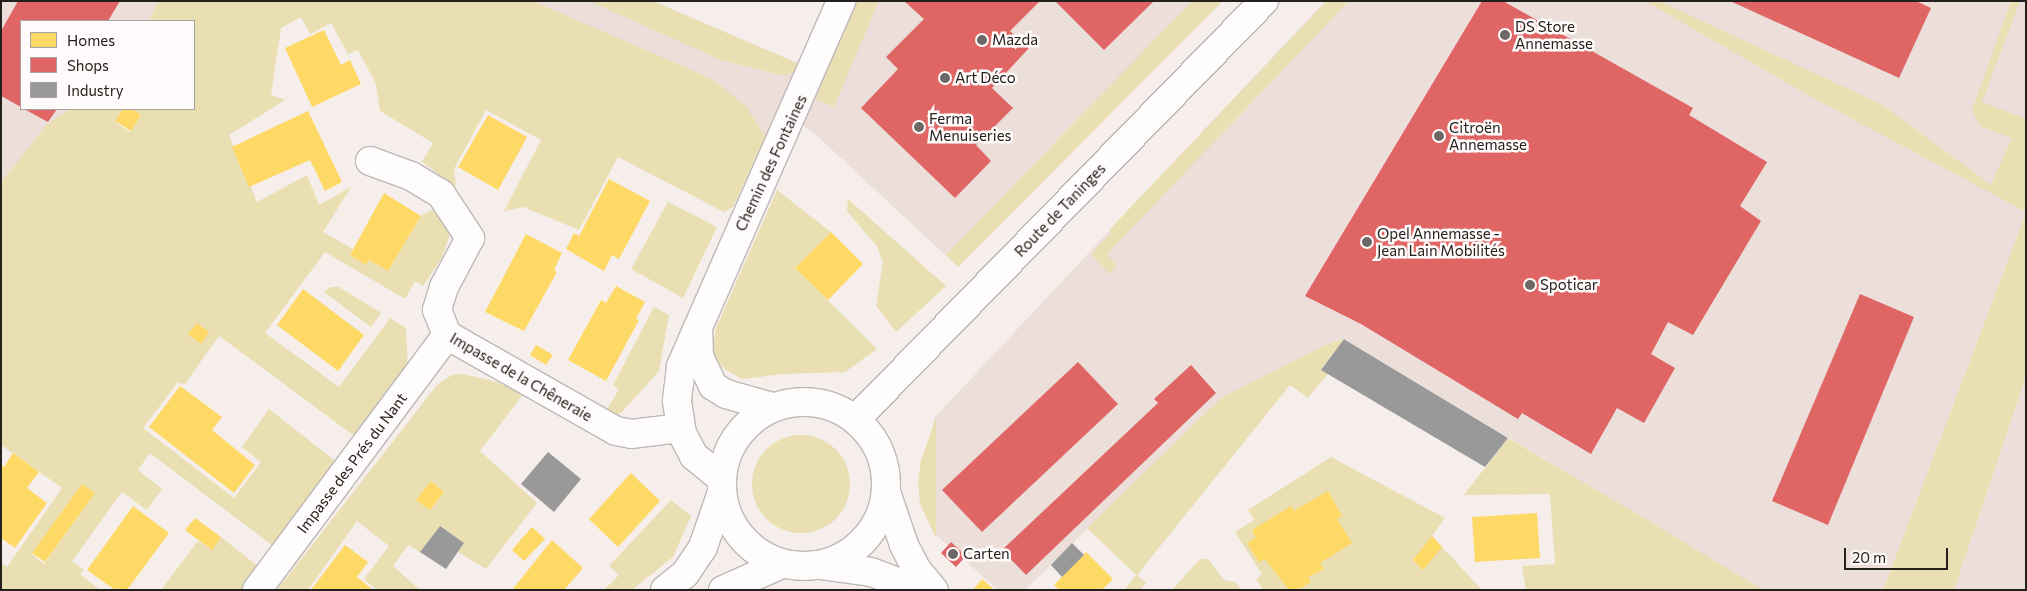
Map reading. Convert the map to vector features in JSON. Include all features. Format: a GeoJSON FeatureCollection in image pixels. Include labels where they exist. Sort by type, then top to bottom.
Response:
{"type":"FeatureCollection","features":[{"type":"Feature","properties":{"kind":"street","name":"Chemin des Fontaines"},"geometry":{"type":"LineString","coordinates":[[722,485],[694,456],[680,428],[677,400],[681,366],[698,324],[787,131],[842,1]]}},
{"type":"Feature","properties":{"kind":"street","name":"Route de Taninges"},"geometry":{"type":"LineString","coordinates":[[856,419],[1264,1]]}},
{"type":"Feature","properties":{"kind":"street","name":"Impasse de la Chêneraie"},"geometry":{"type":"LineString","coordinates":[[370,162],[411,176],[441,194],[470,238],[444,288],[437,310],[446,335],[616,431],[631,434],[680,428]]}},
{"type":"Feature","properties":{"kind":"street","name":"Chemin des Fontaines"},"geometry":{"type":"LineString","coordinates":[[698,324],[700,357],[713,386],[726,394],[772,407]]}},
{"type":"Feature","properties":{"kind":"street","name":"Impasse des Prés du Nant"},"geometry":{"type":"LineString","coordinates":[[257,590],[446,335]]}},
{"type":"Feature","properties":{"kind":"street"},"geometry":{"type":"LineString","coordinates":[[665,590],[685,574],[703,547],[722,485],[729,449],[737,436],[747,424],[772,407],[812,401],[833,407],[856,419],[878,448],[884,462],[886,492],[904,545],[917,570],[934,590]]}},
{"type":"Feature","properties":{"kind":"street"},"geometry":{"type":"LineString","coordinates":[[722,485],[728,517],[741,538],[760,554],[782,564],[820,565],[870,572],[918,590]]}},
{"type":"Feature","properties":{"kind":"street"},"geometry":{"type":"LineString","coordinates":[[820,565],[848,554],[860,544],[877,520],[886,492]]}},
{"type":"Feature","properties":{"kind":"street"},"geometry":{"type":"LineString","coordinates":[[723,590],[782,564]]}},
{"type":"Feature","properties":{"kind":"shaded area"},"geometry":{"type":"Polygon","coordinates":[[[1,1],[159,1],[149,20],[20,20],[20,110],[69,110],[48,123],[1,182],[1,1]]]}},
{"type":"Feature","properties":{"kind":"shaded area"},"geometry":{"type":"Polygon","coordinates":[[[159,1],[533,1],[712,79],[746,106],[765,137],[733,207],[724,212],[618,157],[579,230],[523,207],[504,211],[541,140],[486,110],[454,169],[456,187],[422,162],[433,143],[380,111],[376,84],[358,50],[348,54],[331,23],[310,34],[301,17],[281,28],[271,95],[285,100],[229,135],[257,202],[307,175],[319,205],[351,187],[323,232],[353,249],[350,255],[366,265],[369,260],[388,271],[421,216],[438,207],[449,225],[449,237],[442,257],[423,286],[415,281],[405,299],[325,252],[265,333],[339,387],[390,318],[406,328],[408,370],[357,438],[219,336],[184,385],[178,382],[143,428],[234,498],[261,462],[242,447],[269,409],[338,463],[276,548],[150,453],[138,470],[162,489],[147,510],[122,492],[72,561],[84,570],[80,574],[100,590],[1,590],[1,563],[7,567],[62,488],[1,445],[1,182],[48,123],[69,110],[122,110],[115,122],[130,132],[141,115],[134,110],[195,110],[195,20],[149,20],[159,1]],[[81,485],[32,554],[44,564],[95,493],[81,485]]]}},
{"type":"Feature","properties":{"kind":"shaded area"},"geometry":{"type":"Polygon","coordinates":[[[452,1],[653,1],[797,63],[832,1],[1221,1],[958,267],[813,132],[793,119],[787,131],[765,137],[452,1]]]}},
{"type":"Feature","properties":{"kind":"shaded area"},"geometry":{"type":"Polygon","coordinates":[[[589,1],[652,1],[797,63],[794,72],[785,76],[721,60],[589,1]]]}},
{"type":"Feature","properties":{"kind":"shaded area"},"geometry":{"type":"Polygon","coordinates":[[[855,1],[879,1],[834,107],[816,99],[855,1]]]}},
{"type":"Feature","properties":{"kind":"shaded area"},"geometry":{"type":"Polygon","coordinates":[[[1192,1],[1223,1],[958,267],[946,255],[1192,1]]]}},
{"type":"Feature","properties":{"kind":"shaded area"},"geometry":{"type":"Polygon","coordinates":[[[1325,1],[2026,1],[2026,213],[1883,590],[1763,590],[1344,339],[1327,344],[1221,398],[1025,590],[998,590],[936,535],[934,418],[1325,1]]]}},
{"type":"Feature","properties":{"kind":"shaded area"},"geometry":{"type":"Polygon","coordinates":[[[1327,1],[1349,1],[1107,254],[1117,266],[1110,274],[1091,254],[1111,233],[1109,230],[1327,1]]]}},
{"type":"Feature","properties":{"kind":"shaded area"},"geometry":{"type":"Polygon","coordinates":[[[1645,1],[1659,1],[1883,105],[1991,185],[2012,138],[1980,126],[1972,110],[2011,1],[2020,1],[1982,102],[2026,119],[2026,212],[1808,95],[1645,1]]]}},
{"type":"Feature","properties":{"kind":"shaded area"},"geometry":{"type":"Polygon","coordinates":[[[777,190],[831,232],[795,268],[877,349],[845,372],[784,374],[742,379],[723,368],[716,359],[713,348],[716,328],[777,190]]]}},
{"type":"Feature","properties":{"kind":"shaded area"},"geometry":{"type":"Polygon","coordinates":[[[848,199],[946,286],[896,332],[876,306],[883,262],[877,246],[847,211],[848,199]]]}},
{"type":"Feature","properties":{"kind":"shaded area"},"geometry":{"type":"Polygon","coordinates":[[[668,202],[717,227],[683,298],[631,269],[668,202]]]}},
{"type":"Feature","properties":{"kind":"shaded area"},"geometry":{"type":"Polygon","coordinates":[[[2026,213],[2026,376],[1954,590],[1883,590],[2026,213]]]}},
{"type":"Feature","properties":{"kind":"shaded area"},"geometry":{"type":"Polygon","coordinates":[[[331,287],[339,287],[381,313],[371,327],[324,292],[331,287]]]}},
{"type":"Feature","properties":{"kind":"shaded area"},"geometry":{"type":"Polygon","coordinates":[[[654,307],[669,315],[659,371],[617,416],[606,411],[619,389],[613,385],[654,307]]]}},
{"type":"Feature","properties":{"kind":"shaded area"},"geometry":{"type":"Polygon","coordinates":[[[1344,339],[1321,369],[1328,374],[1308,398],[1290,385],[1137,575],[1146,583],[1140,590],[1125,590],[1136,575],[1087,528],[1221,398],[1327,344],[1344,339]]]}},
{"type":"Feature","properties":{"kind":"shaded area"},"geometry":{"type":"Polygon","coordinates":[[[462,374],[490,380],[524,393],[480,451],[537,503],[486,569],[458,552],[464,543],[440,526],[420,552],[408,545],[393,566],[420,590],[377,590],[364,579],[389,546],[357,521],[308,590],[277,590],[437,385],[452,375],[462,374]],[[431,481],[416,500],[430,510],[444,492],[431,481]]]}},
{"type":"Feature","properties":{"kind":"shaded area"},"geometry":{"type":"Polygon","coordinates":[[[2026,376],[2026,590],[1954,590],[2026,376]]]}},
{"type":"Feature","properties":{"kind":"shaded area"},"geometry":{"type":"Polygon","coordinates":[[[936,418],[935,536],[920,504],[918,481],[921,460],[936,418]]]}},
{"type":"Feature","properties":{"kind":"shaded area"},"geometry":{"type":"Polygon","coordinates":[[[801,435],[811,436],[828,443],[842,457],[849,474],[849,494],[842,511],[828,525],[811,532],[801,533],[791,532],[774,525],[760,511],[753,494],[752,484],[753,474],[760,457],[774,443],[791,436],[801,435]]]}},
{"type":"Feature","properties":{"kind":"shaded area"},"geometry":{"type":"Polygon","coordinates":[[[1508,438],[1763,590],[1526,590],[1522,566],[1555,564],[1550,494],[1464,495],[1508,438]]]}},
{"type":"Feature","properties":{"kind":"shaded area"},"geometry":{"type":"Polygon","coordinates":[[[1331,457],[1445,518],[1432,536],[1482,590],[1263,590],[1256,579],[1262,574],[1235,532],[1254,520],[1248,510],[1331,457]]]}},
{"type":"Feature","properties":{"kind":"shaded area"},"geometry":{"type":"Polygon","coordinates":[[[671,500],[691,516],[673,557],[632,590],[604,590],[619,575],[609,566],[671,500]]]}},
{"type":"Feature","properties":{"kind":"shaded area"},"geometry":{"type":"Polygon","coordinates":[[[221,537],[259,567],[241,590],[161,590],[198,541],[212,550],[221,537]]]}},
{"type":"Feature","properties":{"kind":"shaded area"},"geometry":{"type":"Polygon","coordinates":[[[1200,559],[1208,559],[1224,580],[1236,582],[1241,590],[1172,590],[1200,559]]]}},
{"type":"Feature","properties":{"kind":"building: Homes"},"geometry":{"type":"Polygon","coordinates":[[[324,30],[341,65],[350,60],[361,84],[312,107],[285,48],[324,30]]]}},
{"type":"Feature","properties":{"kind":"building: Homes"},"geometry":{"type":"Polygon","coordinates":[[[122,110],[134,110],[141,115],[131,131],[115,121],[122,110]]]}},
{"type":"Feature","properties":{"kind":"building: Homes"},"geometry":{"type":"Polygon","coordinates":[[[308,111],[342,182],[325,191],[310,160],[249,187],[232,147],[308,111]]]}},
{"type":"Feature","properties":{"kind":"building: Homes"},"geometry":{"type":"Polygon","coordinates":[[[488,115],[527,137],[498,190],[458,167],[488,115]]]}},
{"type":"Feature","properties":{"kind":"building: Homes"},"geometry":{"type":"Polygon","coordinates":[[[609,179],[650,201],[619,259],[612,255],[604,271],[566,249],[574,233],[579,236],[609,179]]]}},
{"type":"Feature","properties":{"kind":"building: Homes"},"geometry":{"type":"Polygon","coordinates":[[[384,193],[421,216],[388,271],[369,260],[366,265],[350,255],[384,193]]]}},
{"type":"Feature","properties":{"kind":"building: Homes"},"geometry":{"type":"Polygon","coordinates":[[[831,232],[863,264],[828,300],[795,268],[831,232]]]}},
{"type":"Feature","properties":{"kind":"building: Homes"},"geometry":{"type":"Polygon","coordinates":[[[526,234],[562,253],[554,270],[557,272],[524,331],[485,312],[526,234]]]}},
{"type":"Feature","properties":{"kind":"building: Homes"},"geometry":{"type":"Polygon","coordinates":[[[616,286],[645,302],[636,319],[639,320],[606,381],[568,360],[601,300],[606,303],[616,286]]]}},
{"type":"Feature","properties":{"kind":"building: Homes"},"geometry":{"type":"Polygon","coordinates":[[[303,289],[364,335],[338,371],[277,325],[303,289]]]}},
{"type":"Feature","properties":{"kind":"building: Homes"},"geometry":{"type":"Polygon","coordinates":[[[197,323],[209,332],[201,344],[188,334],[197,323]]]}},
{"type":"Feature","properties":{"kind":"building: Homes"},"geometry":{"type":"Polygon","coordinates":[[[536,345],[553,355],[546,365],[530,355],[536,345]]]}},
{"type":"Feature","properties":{"kind":"building: Homes"},"geometry":{"type":"Polygon","coordinates":[[[180,386],[222,417],[212,430],[255,465],[234,493],[149,427],[180,386]]]}},
{"type":"Feature","properties":{"kind":"building: Homes"},"geometry":{"type":"Polygon","coordinates":[[[13,453],[39,472],[27,488],[47,503],[15,548],[1,538],[1,465],[4,467],[13,453]]]}},
{"type":"Feature","properties":{"kind":"building: Homes"},"geometry":{"type":"Polygon","coordinates":[[[631,473],[660,501],[618,547],[589,519],[631,473]]]}},
{"type":"Feature","properties":{"kind":"building: Homes"},"geometry":{"type":"Polygon","coordinates":[[[431,481],[444,492],[430,510],[416,500],[431,481]]]}},
{"type":"Feature","properties":{"kind":"building: Homes"},"geometry":{"type":"Polygon","coordinates":[[[82,484],[95,493],[45,562],[32,553],[82,484]]]}},
{"type":"Feature","properties":{"kind":"building: Homes"},"geometry":{"type":"Polygon","coordinates":[[[1328,491],[1342,516],[1337,519],[1352,543],[1320,563],[1324,569],[1308,577],[1311,582],[1298,590],[1289,590],[1265,559],[1259,562],[1247,543],[1256,538],[1252,530],[1291,506],[1294,511],[1328,491]]]}},
{"type":"Feature","properties":{"kind":"building: Homes"},"geometry":{"type":"Polygon","coordinates":[[[133,506],[169,533],[127,590],[115,590],[87,570],[133,506]]]}},
{"type":"Feature","properties":{"kind":"building: Homes"},"geometry":{"type":"Polygon","coordinates":[[[1537,513],[1540,558],[1475,562],[1472,517],[1537,513]]]}},
{"type":"Feature","properties":{"kind":"building: Homes"},"geometry":{"type":"Polygon","coordinates":[[[195,518],[221,537],[212,550],[185,530],[195,518]]]}},
{"type":"Feature","properties":{"kind":"building: Homes"},"geometry":{"type":"Polygon","coordinates":[[[532,527],[545,539],[524,561],[512,550],[532,527]]]}},
{"type":"Feature","properties":{"kind":"building: Homes"},"geometry":{"type":"Polygon","coordinates":[[[1432,536],[1442,547],[1423,570],[1413,560],[1432,536]]]}},
{"type":"Feature","properties":{"kind":"building: Homes"},"geometry":{"type":"Polygon","coordinates":[[[552,540],[583,568],[564,590],[512,590],[552,540]]]}},
{"type":"Feature","properties":{"kind":"building: Homes"},"geometry":{"type":"Polygon","coordinates":[[[345,545],[368,562],[357,577],[373,590],[311,590],[345,545]]]}},
{"type":"Feature","properties":{"kind":"building: Homes"},"geometry":{"type":"Polygon","coordinates":[[[1086,552],[1113,579],[1102,590],[1059,590],[1054,585],[1086,552]]]}},
{"type":"Feature","properties":{"kind":"building: Homes"},"geometry":{"type":"Polygon","coordinates":[[[982,579],[995,590],[973,590],[982,579]]]}},
{"type":"Feature","properties":{"kind":"building: Shops"},"geometry":{"type":"Polygon","coordinates":[[[18,1],[120,1],[109,20],[20,20],[20,106],[1,96],[1,31],[18,1]]]}},
{"type":"Feature","properties":{"kind":"building: Shops"},"geometry":{"type":"Polygon","coordinates":[[[904,1],[1040,1],[1010,31],[1029,48],[992,88],[1013,108],[976,145],[991,161],[955,198],[861,108],[898,69],[886,57],[924,19],[904,1]]]}},
{"type":"Feature","properties":{"kind":"building: Shops","name":"Mazda"},"geometry":{"type":"Polygon","coordinates":[[[1055,1],[1154,1],[1104,50],[1055,1]]]}},
{"type":"Feature","properties":{"kind":"building: Shops"},"geometry":{"type":"Polygon","coordinates":[[[1482,1],[1503,1],[1693,108],[1689,115],[1767,162],[1740,206],[1761,221],[1693,335],[1668,322],[1651,354],[1675,368],[1644,423],[1617,408],[1591,454],[1522,413],[1518,419],[1361,324],[1305,296],[1482,1]]]}},
{"type":"Feature","properties":{"kind":"building: Shops"},"geometry":{"type":"Polygon","coordinates":[[[1730,1],[1916,1],[1931,8],[1899,78],[1730,1]]]}},
{"type":"Feature","properties":{"kind":"building: Shops"},"geometry":{"type":"Polygon","coordinates":[[[26,110],[56,110],[48,122],[26,110]]]}},
{"type":"Feature","properties":{"kind":"building: Shops"},"geometry":{"type":"Polygon","coordinates":[[[1860,294],[1914,317],[1828,525],[1772,501],[1860,294]]]}},
{"type":"Feature","properties":{"kind":"building: Shops"},"geometry":{"type":"Polygon","coordinates":[[[1078,362],[1118,404],[982,532],[942,490],[1078,362]]]}},
{"type":"Feature","properties":{"kind":"building: Shops"},"geometry":{"type":"Polygon","coordinates":[[[1191,365],[1216,393],[1026,575],[1002,550],[1158,403],[1154,399],[1191,365]]]}},
{"type":"Feature","properties":{"kind":"building: Shops","name":"Carten"},"geometry":{"type":"Polygon","coordinates":[[[951,542],[966,556],[956,567],[941,553],[951,542]]]}},
{"type":"Feature","properties":{"kind":"building: Industry"},"geometry":{"type":"Polygon","coordinates":[[[1344,339],[1508,438],[1485,467],[1321,370],[1344,339]]]}},
{"type":"Feature","properties":{"kind":"building: Industry"},"geometry":{"type":"Polygon","coordinates":[[[548,452],[581,479],[554,512],[521,484],[548,452]]]}},
{"type":"Feature","properties":{"kind":"building: Industry"},"geometry":{"type":"Polygon","coordinates":[[[440,526],[464,543],[446,569],[420,552],[440,526]]]}},
{"type":"Feature","properties":{"kind":"building: Industry"},"geometry":{"type":"Polygon","coordinates":[[[1072,543],[1084,555],[1062,577],[1051,565],[1072,543]]]}},
{"type":"Feature","properties":{"kind":"place","name":"DS Store Annemasse"},"geometry":{"type":"Point","coordinates":[1505,35]}},
{"type":"Feature","properties":{"kind":"place","name":"Mazda"},"geometry":{"type":"Point","coordinates":[982,40]}},
{"type":"Feature","properties":{"kind":"place","name":"Art Déco"},"geometry":{"type":"Point","coordinates":[945,78]}},
{"type":"Feature","properties":{"kind":"place","name":"Ferma Menuiseries"},"geometry":{"type":"Point","coordinates":[919,127]}},
{"type":"Feature","properties":{"kind":"place","name":"Citroën Annemasse"},"geometry":{"type":"Point","coordinates":[1439,136]}},
{"type":"Feature","properties":{"kind":"place","name":"Opel Annemasse - Jean Lain Mobilités"},"geometry":{"type":"Point","coordinates":[1367,242]}},
{"type":"Feature","properties":{"kind":"place","name":"Spoticar"},"geometry":{"type":"Point","coordinates":[1530,285]}},
{"type":"Feature","properties":{"kind":"place","name":"Carten"},"geometry":{"type":"Point","coordinates":[953,554]}}]}
